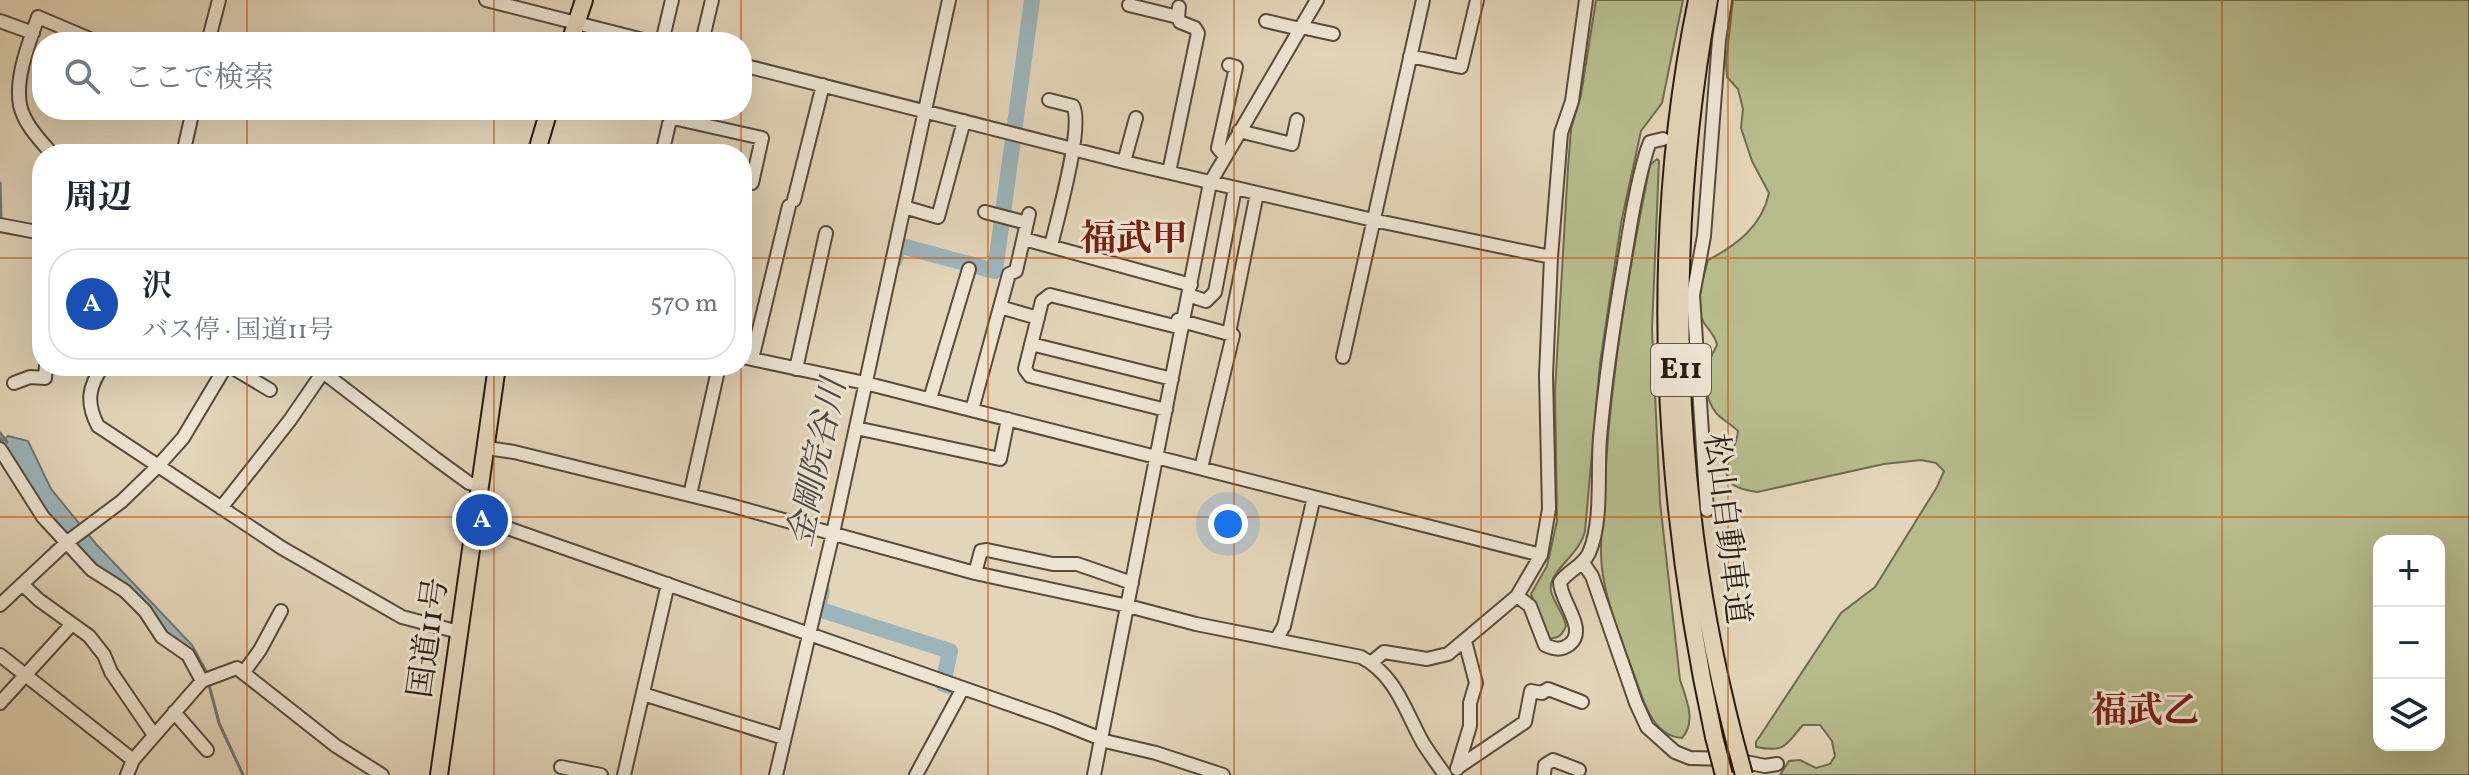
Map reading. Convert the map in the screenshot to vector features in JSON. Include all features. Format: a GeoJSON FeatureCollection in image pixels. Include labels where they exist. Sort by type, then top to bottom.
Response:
{"type":"FeatureCollection","features":[{"type":"Feature","properties":{"kind":"highway"},"geometry":{"type":"LineString","coordinates":[[573,32],[584,0]]}},
{"type":"Feature","properties":{"kind":"highway","name":"松山自動車道"},"geometry":{"type":"LineString","coordinates":[[1697,0],[1681,100],[1673,182],[1667,277],[1667,358],[1670,431],[1681,546],[1699,667],[1724,775]]}},
{"type":"Feature","properties":{"kind":"highway","name":"松山自動車道"},"geometry":{"type":"LineString","coordinates":[[1709,0],[1688,162],[1682,249],[1681,383],[1689,496],[1700,576],[1715,665],[1744,775]]}},
{"type":"Feature","properties":{"kind":"highway"},"geometry":{"type":"LineString","coordinates":[[539,144],[546,120]]}},
{"type":"Feature","properties":{"kind":"highway","name":"国道11号"},"geometry":{"type":"LineString","coordinates":[[439,775],[496,376]]}},
{"type":"Feature","properties":{"kind":"street"},"geometry":{"type":"LineString","coordinates":[[211,32],[219,0]]}},
{"type":"Feature","properties":{"kind":"street"},"geometry":{"type":"LineString","coordinates":[[486,0],[609,32]]}},
{"type":"Feature","properties":{"kind":"street"},"geometry":{"type":"LineString","coordinates":[[664,32],[672,0]]}},
{"type":"Feature","properties":{"kind":"street"},"geometry":{"type":"LineString","coordinates":[[704,32],[712,0]]}},
{"type":"Feature","properties":{"kind":"street"},"geometry":{"type":"LineString","coordinates":[[776,775],[833,533],[949,0]]}},
{"type":"Feature","properties":{"kind":"street"},"geometry":{"type":"LineString","coordinates":[[1094,775],[1210,183],[1317,0]]}},
{"type":"Feature","properties":{"kind":"street"},"geometry":{"type":"LineString","coordinates":[[1343,357],[1423,0]]}},
{"type":"Feature","properties":{"kind":"street"},"geometry":{"type":"LineString","coordinates":[[1410,56],[1461,67],[1477,0]]}},
{"type":"Feature","properties":{"kind":"street"},"geometry":{"type":"LineString","coordinates":[[1372,662],[1380,654],[1389,652],[1434,659],[1448,654],[1517,596],[1541,555],[1549,509],[1546,375],[1561,133],[1572,101],[1586,0]]}},
{"type":"Feature","properties":{"kind":"street"},"geometry":{"type":"LineString","coordinates":[[1707,510],[1693,295],[1704,236],[1706,142],[1725,0]]}},
{"type":"Feature","properties":{"kind":"street"},"geometry":{"type":"LineString","coordinates":[[1129,5],[1178,12],[1180,22],[1195,28],[1198,33],[1169,172]]}},
{"type":"Feature","properties":{"kind":"street"},"geometry":{"type":"LineString","coordinates":[[33,32],[38,17],[73,32]]}},
{"type":"Feature","properties":{"kind":"street"},"geometry":{"type":"LineString","coordinates":[[0,21],[32,33]]}},
{"type":"Feature","properties":{"kind":"street"},"geometry":{"type":"LineString","coordinates":[[1266,21],[1333,34]]}},
{"type":"Feature","properties":{"kind":"street"},"geometry":{"type":"LineString","coordinates":[[32,37],[22,76],[20,107],[44,144]]}},
{"type":"Feature","properties":{"kind":"street"},"geometry":{"type":"LineString","coordinates":[[1225,156],[1218,148],[1236,67],[1229,65]]}},
{"type":"Feature","properties":{"kind":"street"},"geometry":{"type":"LineString","coordinates":[[752,67],[1210,183],[1551,257]]}},
{"type":"Feature","properties":{"kind":"street"},"geometry":{"type":"LineString","coordinates":[[752,340],[823,85]]}},
{"type":"Feature","properties":{"kind":"street"},"geometry":{"type":"LineString","coordinates":[[1049,100],[1073,106],[1076,111],[1073,149],[1051,246]]}},
{"type":"Feature","properties":{"kind":"street"},"geometry":{"type":"LineString","coordinates":[[1124,162],[1136,118]]}},
{"type":"Feature","properties":{"kind":"street"},"geometry":{"type":"LineString","coordinates":[[185,144],[191,120]]}},
{"type":"Feature","properties":{"kind":"street"},"geometry":{"type":"LineString","coordinates":[[664,144],[672,120]]}},
{"type":"Feature","properties":{"kind":"street"},"geometry":{"type":"LineString","coordinates":[[698,120],[762,138],[752,183]]}},
{"type":"Feature","properties":{"kind":"street"},"geometry":{"type":"LineString","coordinates":[[1239,131],[1292,144],[1297,120]]}},
{"type":"Feature","properties":{"kind":"street"},"geometry":{"type":"LineString","coordinates":[[904,207],[938,217],[964,121]]}},
{"type":"Feature","properties":{"kind":"street"},"geometry":{"type":"LineString","coordinates":[[1517,596],[1530,606],[1545,645],[1562,649],[1575,639],[1577,629],[1562,599],[1560,582],[1583,563],[1590,552],[1595,531],[1600,439],[1630,227],[1650,142],[1663,139]]}},
{"type":"Feature","properties":{"kind":"street"},"geometry":{"type":"LineString","coordinates":[[1024,239],[1190,290],[1206,301],[1215,292],[1235,188]]}},
{"type":"Feature","properties":{"kind":"street"},"geometry":{"type":"LineString","coordinates":[[1229,333],[1257,193]]}},
{"type":"Feature","properties":{"kind":"street"},"geometry":{"type":"LineString","coordinates":[[972,410],[1009,274],[1016,271],[1028,218],[985,212]]}},
{"type":"Feature","properties":{"kind":"street"},"geometry":{"type":"LineString","coordinates":[[0,225],[32,231]]}},
{"type":"Feature","properties":{"kind":"street"},"geometry":{"type":"LineString","coordinates":[[796,369],[826,233]]}},
{"type":"Feature","properties":{"kind":"street"},"geometry":{"type":"LineString","coordinates":[[930,399],[969,269]]}},
{"type":"Feature","properties":{"kind":"street"},"geometry":{"type":"LineString","coordinates":[[1047,288],[1183,325]]}},
{"type":"Feature","properties":{"kind":"street"},"geometry":{"type":"LineString","coordinates":[[1166,410],[1030,376],[1025,369],[1042,301],[1050,295],[1233,335],[1201,468]]}},
{"type":"Feature","properties":{"kind":"street"},"geometry":{"type":"LineString","coordinates":[[1000,307],[1038,318]]}},
{"type":"Feature","properties":{"kind":"street"},"geometry":{"type":"LineString","coordinates":[[1031,344],[1172,379]]}},
{"type":"Feature","properties":{"kind":"street"},"geometry":{"type":"LineString","coordinates":[[752,359],[930,399],[1541,555]]}},
{"type":"Feature","properties":{"kind":"street"},"geometry":{"type":"LineString","coordinates":[[14,383],[45,376]]}},
{"type":"Feature","properties":{"kind":"street"},"geometry":{"type":"LineString","coordinates":[[96,376],[89,394],[91,410],[98,426],[282,548],[402,617],[459,632]]}},
{"type":"Feature","properties":{"kind":"street"},"geometry":{"type":"LineString","coordinates":[[0,605],[68,542],[122,501],[158,466],[183,438],[222,376]]}},
{"type":"Feature","properties":{"kind":"street"},"geometry":{"type":"LineString","coordinates":[[246,376],[270,390]]}},
{"type":"Feature","properties":{"kind":"street"},"geometry":{"type":"LineString","coordinates":[[221,508],[290,420],[315,376]]}},
{"type":"Feature","properties":{"kind":"street"},"geometry":{"type":"LineString","coordinates":[[328,376],[469,483],[481,486]]}},
{"type":"Feature","properties":{"kind":"street"},"geometry":{"type":"LineString","coordinates":[[690,495],[717,376]]}},
{"type":"Feature","properties":{"kind":"street"},"geometry":{"type":"LineString","coordinates":[[856,428],[1000,459],[1008,419]]}},
{"type":"Feature","properties":{"kind":"street"},"geometry":{"type":"LineString","coordinates":[[487,448],[690,495],[975,573],[1196,624],[1350,653],[1372,662],[1393,684],[1424,745],[1445,775]]}},
{"type":"Feature","properties":{"kind":"street"},"geometry":{"type":"LineString","coordinates":[[0,449],[34,505],[100,577],[125,591],[135,601],[162,637],[188,655],[205,679]]}},
{"type":"Feature","properties":{"kind":"street"},"geometry":{"type":"LineString","coordinates":[[1276,640],[1284,626],[1314,497]]}},
{"type":"Feature","properties":{"kind":"street"},"geometry":{"type":"LineString","coordinates":[[476,517],[1101,738],[1176,758],[1223,775]]}},
{"type":"Feature","properties":{"kind":"street"},"geometry":{"type":"LineString","coordinates":[[975,573],[981,551],[987,550],[1053,564],[1077,564],[1132,583]]}},
{"type":"Feature","properties":{"kind":"street"},"geometry":{"type":"LineString","coordinates":[[1583,563],[1592,576],[1647,727],[1675,752],[1690,758],[1731,759],[1765,766],[1777,764]]}},
{"type":"Feature","properties":{"kind":"street"},"geometry":{"type":"LineString","coordinates":[[22,584],[89,636],[154,735]]}},
{"type":"Feature","properties":{"kind":"street"},"geometry":{"type":"LineString","coordinates":[[624,775],[668,584]]}},
{"type":"Feature","properties":{"kind":"street"},"geometry":{"type":"LineString","coordinates":[[244,672],[281,611]]}},
{"type":"Feature","properties":{"kind":"street"},"geometry":{"type":"LineString","coordinates":[[0,703],[71,625]]}},
{"type":"Feature","properties":{"kind":"street"},"geometry":{"type":"LineString","coordinates":[[1456,772],[1470,726],[1470,703],[1476,683],[1465,641]]}},
{"type":"Feature","properties":{"kind":"street"},"geometry":{"type":"LineString","coordinates":[[0,655],[142,775]]}},
{"type":"Feature","properties":{"kind":"street"},"geometry":{"type":"LineString","coordinates":[[130,767],[154,735],[205,679],[237,668],[336,746],[382,775]]}},
{"type":"Feature","properties":{"kind":"street"},"geometry":{"type":"LineString","coordinates":[[916,775],[963,688]]}},
{"type":"Feature","properties":{"kind":"street"},"geometry":{"type":"LineString","coordinates":[[1456,772],[1525,722],[1531,691],[1542,693],[1548,689],[1582,702]]}},
{"type":"Feature","properties":{"kind":"street"},"geometry":{"type":"LineString","coordinates":[[643,694],[784,738]]}},
{"type":"Feature","properties":{"kind":"street"},"geometry":{"type":"LineString","coordinates":[[174,712],[207,750]]}},
{"type":"Feature","properties":{"kind":"street"},"geometry":{"type":"LineString","coordinates":[[1544,775],[1545,765],[1553,760],[1579,770]]}},
{"type":"Feature","properties":{"kind":"street"},"geometry":{"type":"LineString","coordinates":[[561,767],[601,775]]}},
{"type":"Feature","properties":{"kind":"green space"},"geometry":{"type":"Polygon","coordinates":[[[1596,0],[1683,0],[1662,103],[1641,131],[1621,223],[1600,363],[1585,531],[1577,548],[1551,584],[1552,596],[1566,626],[1560,636],[1549,638],[1531,594],[1547,566],[1557,521],[1555,391],[1568,167],[1571,129],[1581,95],[1596,0]]]}},
{"type":"Feature","properties":{"kind":"green space"},"geometry":{"type":"Polygon","coordinates":[[[1733,0],[2469,0],[2469,775],[1780,775],[1789,761],[1800,760],[1816,768],[1830,764],[1835,756],[1832,741],[1820,725],[1803,725],[1779,748],[1756,747],[1756,742],[1841,613],[1875,587],[1944,471],[1936,463],[1921,460],[1884,464],[1757,492],[1741,489],[1727,477],[1738,431],[1717,414],[1709,398],[1706,380],[1717,345],[1701,316],[1700,292],[1708,260],[1747,233],[1761,215],[1769,193],[1752,161],[1741,128],[1743,109],[1738,89],[1727,77],[1733,0]]]}},
{"type":"Feature","properties":{"kind":"green space"},"geometry":{"type":"Polygon","coordinates":[[[1657,159],[1652,329],[1660,502],[1680,680],[1690,717],[1682,738],[1664,731],[1646,708],[1609,602],[1601,553],[1611,404],[1622,324],[1650,165],[1657,159]]]}},
{"type":"Feature","properties":{"kind":"water"},"geometry":{"type":"Polygon","coordinates":[[[8,436],[28,441],[51,489],[96,544],[192,645],[208,674],[204,674],[177,643],[46,515],[0,443],[0,438],[3,441],[8,436]]]}},
{"type":"Feature","properties":{"kind":"waterway","name":"金剛院谷川"},"geometry":{"type":"LineString","coordinates":[[895,260],[898,245],[995,271],[1032,0]]}},
{"type":"Feature","properties":{"kind":"waterway"},"geometry":{"type":"LineString","coordinates":[[0,183],[1,219]]}},
{"type":"Feature","properties":{"kind":"waterway"},"geometry":{"type":"LineString","coordinates":[[0,433],[7,442]]}},
{"type":"Feature","properties":{"kind":"waterway","name":"金剛院谷川"},"geometry":{"type":"LineString","coordinates":[[822,591],[818,609],[950,651],[943,684],[955,688]]}},
{"type":"Feature","properties":{"kind":"waterway"},"geometry":{"type":"LineString","coordinates":[[208,681],[219,723],[243,775]]}},
{"type":"Feature","properties":{"kind":"place","name":"沢"},"geometry":{"type":"Point","coordinates":[482,520]}},
{"type":"Feature","properties":{"kind":"district","name":"福武甲"},"geometry":{"type":"Point","coordinates":[1134,241]}},
{"type":"Feature","properties":{"kind":"district","name":"福武乙"},"geometry":{"type":"Point","coordinates":[2145,713]}}]}
